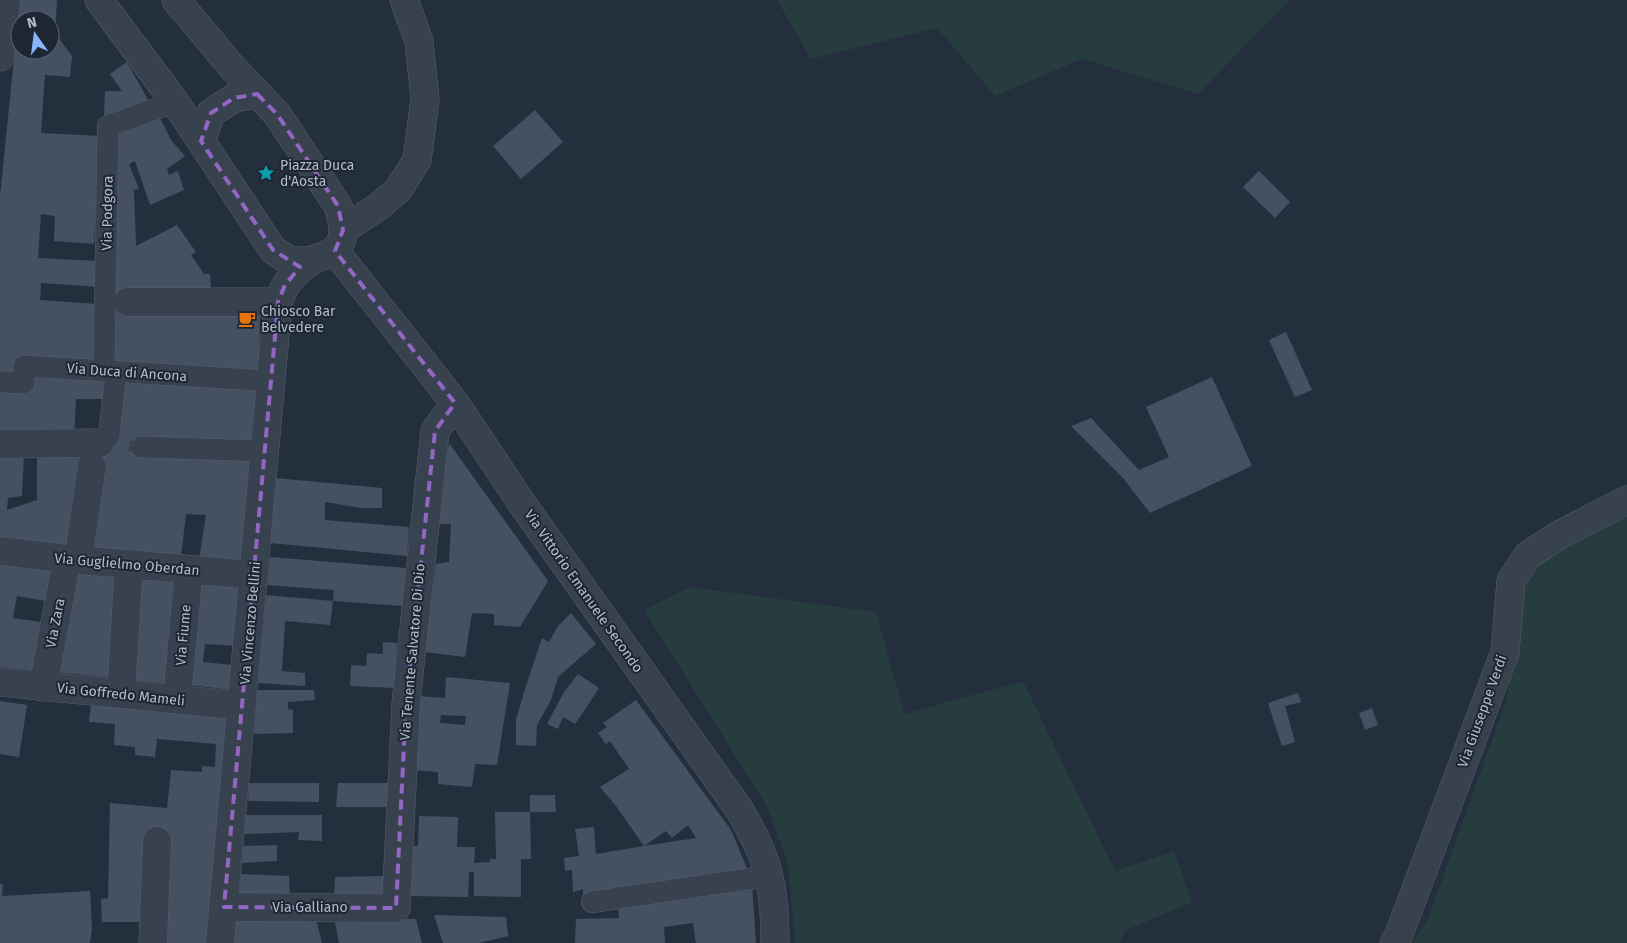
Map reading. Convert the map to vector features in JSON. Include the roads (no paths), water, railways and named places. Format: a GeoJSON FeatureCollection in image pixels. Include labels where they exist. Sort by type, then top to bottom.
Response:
{"type":"FeatureCollection","features":[{"type":"Feature","properties":{"kind":"street"},"geometry":{"type":"LineString","coordinates":[[0,57],[6,0]]}},
{"type":"Feature","properties":{"kind":"street"},"geometry":{"type":"LineString","coordinates":[[99,0],[175,102],[273,250],[290,261],[310,261]]}},
{"type":"Feature","properties":{"kind":"street"},"geometry":{"type":"LineString","coordinates":[[176,0],[232,67],[277,114],[338,206],[343,219],[340,248]]}},
{"type":"Feature","properties":{"kind":"street"},"geometry":{"type":"LineString","coordinates":[[128,302],[278,302],[285,285],[295,273],[310,261],[340,248],[378,207],[398,190],[417,160],[425,99],[419,41],[404,0]]}},
{"type":"Feature","properties":{"kind":"street"},"geometry":{"type":"LineString","coordinates":[[201,141],[211,113],[234,98],[257,94]]}},
{"type":"Feature","properties":{"kind":"street","name":"Via Podgora"},"geometry":{"type":"LineString","coordinates":[[110,371],[108,126],[175,102]]}},
{"type":"Feature","properties":{"kind":"street","name":"Via Vittorio Emanuele Secondo"},"geometry":{"type":"LineString","coordinates":[[340,248],[455,403],[521,502],[739,809],[756,839],[769,876],[774,915],[775,943]]}},
{"type":"Feature","properties":{"kind":"street","name":"Via Vincenzo Bellini"},"geometry":{"type":"LineString","coordinates":[[220,943],[278,302]]}},
{"type":"Feature","properties":{"kind":"street","name":"Via Duca di Ancona"},"geometry":{"type":"LineString","coordinates":[[0,382],[24,383],[24,366],[271,381]]}},
{"type":"Feature","properties":{"kind":"street"},"geometry":{"type":"LineString","coordinates":[[0,444],[96,455],[109,436],[110,371]]}},
{"type":"Feature","properties":{"kind":"street","name":"Via Tenente Salvatore Di Dio"},"geometry":{"type":"LineString","coordinates":[[396,908],[406,704],[435,431],[455,403]]}},
{"type":"Feature","properties":{"kind":"street"},"geometry":{"type":"LineString","coordinates":[[141,447],[265,451]]}},
{"type":"Feature","properties":{"kind":"street","name":"Via Zara"},"geometry":{"type":"LineString","coordinates":[[43,687],[96,455]]}},
{"type":"Feature","properties":{"kind":"street","name":"Via Giuseppe Verdi"},"geometry":{"type":"LineString","coordinates":[[1394,943],[1505,652],[1511,581],[1528,555],[1561,534],[1627,500]]}},
{"type":"Feature","properties":{"kind":"street","name":"Via Guglielmo Oberdan"},"geometry":{"type":"LineString","coordinates":[[0,551],[254,575]]}},
{"type":"Feature","properties":{"kind":"street"},"geometry":{"type":"LineString","coordinates":[[121,694],[129,564]]}},
{"type":"Feature","properties":{"kind":"street","name":"Via Fiume"},"geometry":{"type":"LineString","coordinates":[[177,699],[189,570]]}},
{"type":"Feature","properties":{"kind":"street","name":"Via Goffredo Mameli"},"geometry":{"type":"LineString","coordinates":[[0,682],[242,706]]}},
{"type":"Feature","properties":{"kind":"street"},"geometry":{"type":"LineString","coordinates":[[153,943],[157,841]]}},
{"type":"Feature","properties":{"kind":"street"},"geometry":{"type":"LineString","coordinates":[[592,902],[769,876]]}},
{"type":"Feature","properties":{"kind":"street","name":"Via Galliano"},"geometry":{"type":"LineString","coordinates":[[224,907],[396,908]]}},
{"type":"Feature","properties":{"kind":"place","name":"Piazza Duca d'Aosta"},"geometry":{"type":"Point","coordinates":[266,173]}},
{"type":"Feature","properties":{"kind":"place","name":"Chiosco Bar Belvedere"},"geometry":{"type":"Point","coordinates":[247,319]}}]}
